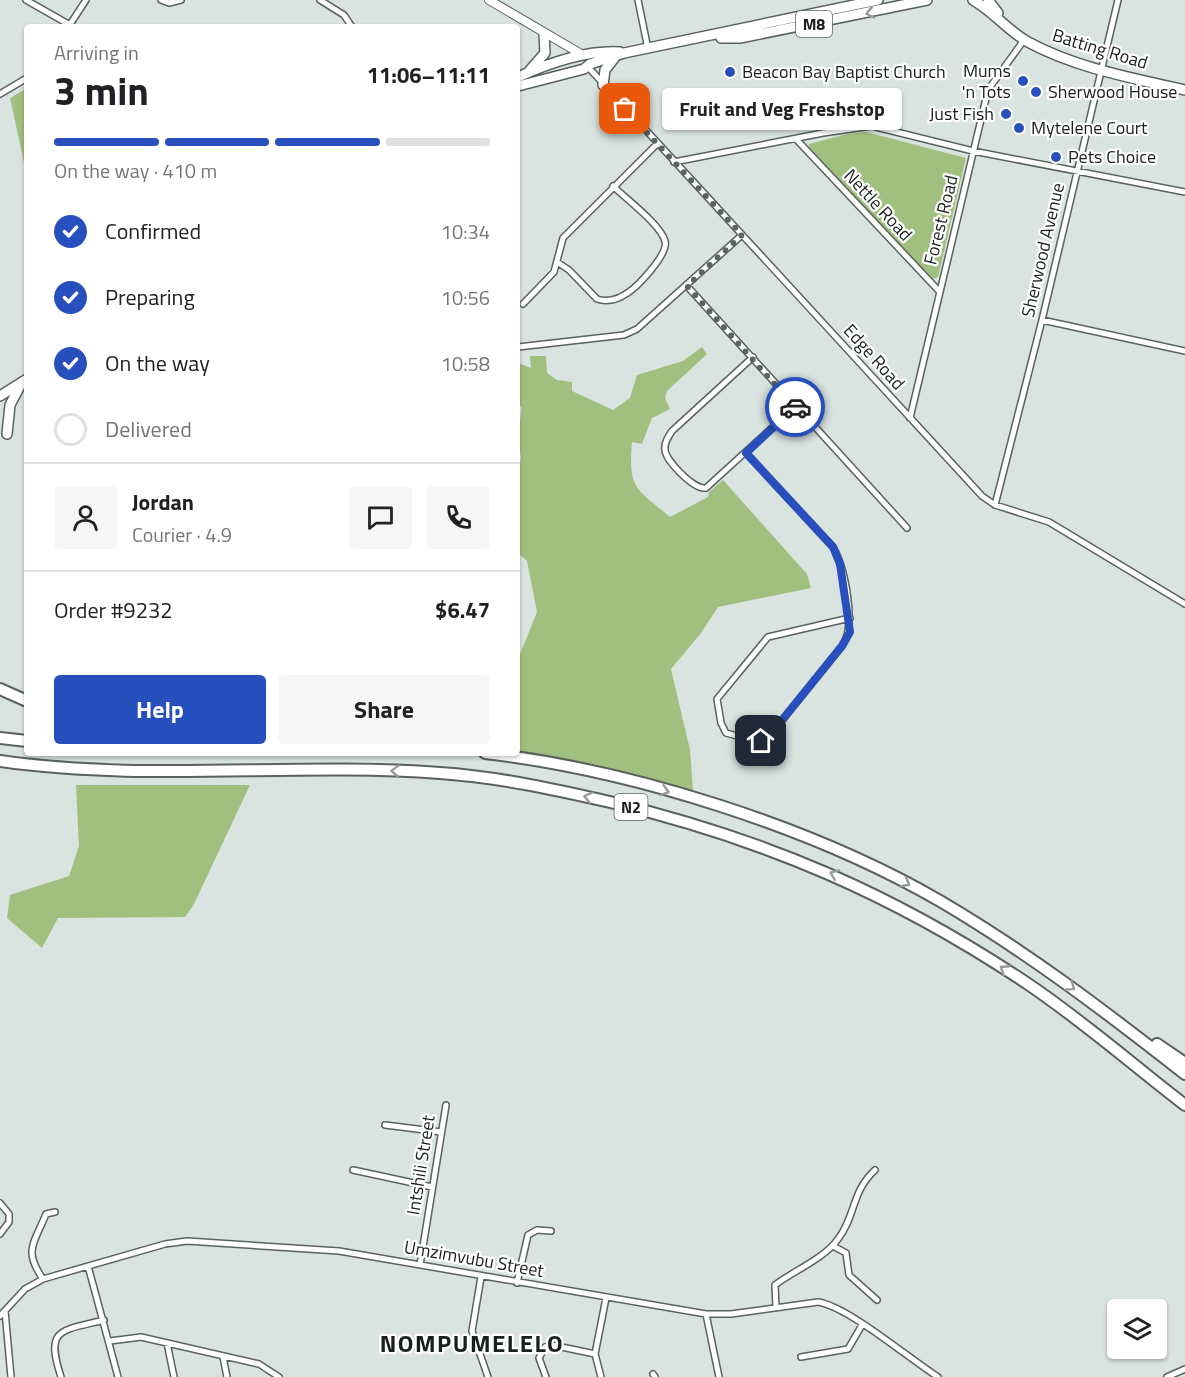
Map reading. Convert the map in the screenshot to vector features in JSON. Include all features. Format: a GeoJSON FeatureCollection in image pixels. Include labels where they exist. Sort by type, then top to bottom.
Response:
{"type":"FeatureCollection","features":[{"type":"Feature","properties":{"kind":"highway"},"geometry":{"type":"LineString","coordinates":[[0,689],[24,700]]}},
{"type":"Feature","properties":{"kind":"highway"},"geometry":{"type":"LineString","coordinates":[[0,738],[24,741]]}},
{"type":"Feature","properties":{"kind":"highway","name":"N2"},"geometry":{"type":"LineString","coordinates":[[503,756],[588,770],[709,804],[812,840],[939,900],[1007,942],[1104,1010],[1185,1074]]}},
{"type":"Feature","properties":{"kind":"highway","name":"N2"},"geometry":{"type":"LineString","coordinates":[[0,761],[147,771],[345,770],[440,773],[508,780],[579,795],[725,833],[827,872],[929,922],[1031,986],[1185,1105]]}},
{"type":"Feature","properties":{"kind":"highway"},"geometry":{"type":"LineString","coordinates":[[1031,986],[1058,1012],[1185,1114]]}},
{"type":"Feature","properties":{"kind":"highway"},"geometry":{"type":"LineString","coordinates":[[1104,1010],[1185,1063]]}},
{"type":"Feature","properties":{"kind":"main road","name":"M8"},"geometry":{"type":"LineString","coordinates":[[520,85],[583,61],[599,52],[621,54],[648,49],[878,0]]}},
{"type":"Feature","properties":{"kind":"main road","name":"M8"},"geometry":{"type":"LineString","coordinates":[[701,39],[740,38],[927,0]]}},
{"type":"Feature","properties":{"kind":"main road","name":"Batting Road"},"geometry":{"type":"LineString","coordinates":[[973,0],[1024,40],[1058,57],[1185,90]]}},
{"type":"Feature","properties":{"kind":"main road","name":"Batting Road"},"geometry":{"type":"LineString","coordinates":[[988,0],[1011,29]]}},
{"type":"Feature","properties":{"kind":"main road"},"geometry":{"type":"LineString","coordinates":[[522,75],[536,66],[545,52],[547,35]]}},
{"type":"Feature","properties":{"kind":"main road"},"geometry":{"type":"LineString","coordinates":[[603,85],[604,70],[621,54]]}},
{"type":"Feature","properties":{"kind":"main road","name":"M8"},"geometry":{"type":"LineString","coordinates":[[522,75],[583,61]]}},
{"type":"Feature","properties":{"kind":"main road"},"geometry":{"type":"LineString","coordinates":[[0,396],[24,380]]}},
{"type":"Feature","properties":{"kind":"main road"},"geometry":{"type":"LineString","coordinates":[[3,430],[10,405],[24,380]]}},
{"type":"Feature","properties":{"kind":"street"},"geometry":{"type":"LineString","coordinates":[[26,0],[66,24]]}},
{"type":"Feature","properties":{"kind":"street"},"geometry":{"type":"LineString","coordinates":[[70,24],[86,0]]}},
{"type":"Feature","properties":{"kind":"street"},"geometry":{"type":"LineString","coordinates":[[161,0],[169,3],[182,0]]}},
{"type":"Feature","properties":{"kind":"street"},"geometry":{"type":"LineString","coordinates":[[320,0],[344,15],[350,24]]}},
{"type":"Feature","properties":{"kind":"street","name":"Edge Road"},"geometry":{"type":"LineString","coordinates":[[489,0],[547,35],[583,61],[982,496],[995,505],[1049,522],[1185,604]]}},
{"type":"Feature","properties":{"kind":"street"},"geometry":{"type":"LineString","coordinates":[[638,0],[648,49]]}},
{"type":"Feature","properties":{"kind":"street","name":"Sherwood Avenue"},"geometry":{"type":"LineString","coordinates":[[995,505],[1042,320],[1118,0]]}},
{"type":"Feature","properties":{"kind":"street","name":"Forest Road"},"geometry":{"type":"LineString","coordinates":[[910,418],[988,90],[1009,64],[1024,40]]}},
{"type":"Feature","properties":{"kind":"street"},"geometry":{"type":"LineString","coordinates":[[0,93],[24,80]]}},
{"type":"Feature","properties":{"kind":"street"},"geometry":{"type":"LineString","coordinates":[[674,162],[872,126],[1077,173],[1185,192]]}},
{"type":"Feature","properties":{"kind":"street","name":"Nettle Road"},"geometry":{"type":"LineString","coordinates":[[796,139],[939,291]]}},
{"type":"Feature","properties":{"kind":"street"},"geometry":{"type":"LineString","coordinates":[[523,304],[550,276],[557,262],[563,238],[657,144]]}},
{"type":"Feature","properties":{"kind":"street"},"geometry":{"type":"LineString","coordinates":[[557,262],[569,270],[597,299],[602,301],[627,294],[660,259],[665,248],[663,237],[613,186]]}},
{"type":"Feature","properties":{"kind":"street"},"geometry":{"type":"LineString","coordinates":[[520,347],[628,333],[642,326],[742,235]]}},
{"type":"Feature","properties":{"kind":"street"},"geometry":{"type":"LineString","coordinates":[[687,286],[907,528]]}},
{"type":"Feature","properties":{"kind":"street"},"geometry":{"type":"LineString","coordinates":[[1042,320],[1185,351]]}},
{"type":"Feature","properties":{"kind":"street"},"geometry":{"type":"LineString","coordinates":[[753,357],[676,427],[665,447],[667,457],[692,484],[702,489],[746,453],[796,406]]}},
{"type":"Feature","properties":{"kind":"street"},"geometry":{"type":"LineString","coordinates":[[746,453],[833,547],[840,564],[850,618],[850,632],[846,641],[767,739],[756,741],[726,733],[721,723],[717,699],[768,637],[850,618]]}},
{"type":"Feature","properties":{"kind":"street","name":"Intshili Street"},"geometry":{"type":"LineString","coordinates":[[420,1265],[446,1105]]}},
{"type":"Feature","properties":{"kind":"street"},"geometry":{"type":"LineString","coordinates":[[386,1125],[441,1132]]}},
{"type":"Feature","properties":{"kind":"street"},"geometry":{"type":"LineString","coordinates":[[353,1170],[432,1187]]}},
{"type":"Feature","properties":{"kind":"street"},"geometry":{"type":"LineString","coordinates":[[776,1308],[775,1286],[833,1246],[847,1224],[860,1187],[875,1170]]}},
{"type":"Feature","properties":{"kind":"street"},"geometry":{"type":"LineString","coordinates":[[0,1203],[9,1214],[9,1222],[0,1234]]}},
{"type":"Feature","properties":{"kind":"street"},"geometry":{"type":"LineString","coordinates":[[43,1279],[31,1260],[31,1251],[46,1214],[55,1212]]}},
{"type":"Feature","properties":{"kind":"street"},"geometry":{"type":"LineString","coordinates":[[517,1283],[528,1235],[537,1230],[550,1231]]}},
{"type":"Feature","properties":{"kind":"street","name":"Umzimvubu Street"},"geometry":{"type":"LineString","coordinates":[[0,1316],[25,1289],[43,1279],[165,1244],[187,1241],[339,1251],[706,1314],[731,1314],[818,1302],[828,1304],[862,1325],[938,1377]]}},
{"type":"Feature","properties":{"kind":"street"},"geometry":{"type":"LineString","coordinates":[[833,1246],[846,1253],[850,1277],[877,1300]]}},
{"type":"Feature","properties":{"kind":"street"},"geometry":{"type":"LineString","coordinates":[[88,1266],[118,1377]]}},
{"type":"Feature","properties":{"kind":"street"},"geometry":{"type":"LineString","coordinates":[[481,1277],[472,1331],[488,1377]]}},
{"type":"Feature","properties":{"kind":"street"},"geometry":{"type":"LineString","coordinates":[[601,1377],[595,1354],[606,1298]]}},
{"type":"Feature","properties":{"kind":"street"},"geometry":{"type":"LineString","coordinates":[[5,1311],[11,1377]]}},
{"type":"Feature","properties":{"kind":"street"},"geometry":{"type":"LineString","coordinates":[[706,1314],[718,1377]]}},
{"type":"Feature","properties":{"kind":"street"},"geometry":{"type":"LineString","coordinates":[[62,1377],[54,1353],[57,1336],[68,1329],[104,1320]]}},
{"type":"Feature","properties":{"kind":"street"},"geometry":{"type":"LineString","coordinates":[[801,1357],[848,1349],[862,1325]]}},
{"type":"Feature","properties":{"kind":"street"},"geometry":{"type":"LineString","coordinates":[[110,1341],[134,1337],[167,1343],[259,1364],[279,1377]]}},
{"type":"Feature","properties":{"kind":"street"},"geometry":{"type":"LineString","coordinates":[[167,1343],[174,1377]]}},
{"type":"Feature","properties":{"kind":"street"},"geometry":{"type":"LineString","coordinates":[[546,1377],[539,1358],[545,1347],[552,1345],[595,1354]]}},
{"type":"Feature","properties":{"kind":"street"},"geometry":{"type":"LineString","coordinates":[[223,1357],[227,1377]]}},
{"type":"Feature","properties":{"kind":"street"},"geometry":{"type":"LineString","coordinates":[[1167,1377],[1185,1369]]}},
{"type":"Feature","properties":{"kind":"green space"},"geometry":{"type":"Polygon","coordinates":[[[24,90],[24,163],[10,98],[24,90]]]}},
{"type":"Feature","properties":{"kind":"green space"},"geometry":{"type":"Polygon","coordinates":[[[866,132],[966,158],[938,277],[932,279],[927,275],[809,147],[809,144],[847,134],[866,132]]]}},
{"type":"Feature","properties":{"kind":"green space"},"geometry":{"type":"Polygon","coordinates":[[[702,347],[707,354],[667,391],[665,398],[670,409],[652,418],[642,444],[632,442],[631,470],[637,487],[670,517],[708,497],[709,492],[723,480],[807,574],[811,588],[718,607],[701,633],[671,669],[690,750],[693,791],[633,774],[520,750],[520,654],[537,612],[527,561],[520,555],[522,406],[520,406],[520,364],[531,368],[530,356],[546,356],[547,373],[557,380],[572,382],[572,391],[613,410],[630,398],[637,375],[683,361],[702,347]]]}},
{"type":"Feature","properties":{"kind":"green space"},"geometry":{"type":"Polygon","coordinates":[[[76,785],[250,785],[193,906],[185,917],[58,918],[42,948],[7,918],[10,895],[69,876],[79,846],[76,785]]]}},
{"type":"Feature","properties":{"kind":"way so far"},"geometry":{"type":"LineString","coordinates":[[625,109],[742,235],[687,286],[795,407]]}},
{"type":"Feature","properties":{"kind":"place","name":"Beacon Bay Baptist Church"},"geometry":{"type":"Point","coordinates":[730,72]}},
{"type":"Feature","properties":{"kind":"place","name":"Mums 'n Tots"},"geometry":{"type":"Point","coordinates":[1023,81]}},
{"type":"Feature","properties":{"kind":"place","name":"Sherwood House"},"geometry":{"type":"Point","coordinates":[1036,92]}},
{"type":"Feature","properties":{"kind":"place","name":"Fruit and Veg Freshstop"},"geometry":{"type":"Point","coordinates":[625,109]}},
{"type":"Feature","properties":{"kind":"place","name":"Just Fish"},"geometry":{"type":"Point","coordinates":[1006,114]}},
{"type":"Feature","properties":{"kind":"place","name":"Mytelene Court"},"geometry":{"type":"Point","coordinates":[1019,128]}},
{"type":"Feature","properties":{"kind":"place","name":"Pets Choice"},"geometry":{"type":"Point","coordinates":[1056,157]}},
{"type":"Feature","properties":{"kind":"district","name":"NOMPUMELELO"},"geometry":{"type":"Point","coordinates":[472,1344]}},
{"type":"Feature","properties":{"kind":"route"},"geometry":{"type":"LineString","coordinates":[[761,741],[770,735],[816,679],[846,641],[850,632],[850,618],[840,564],[833,547],[746,453],[795,407]]}}]}
